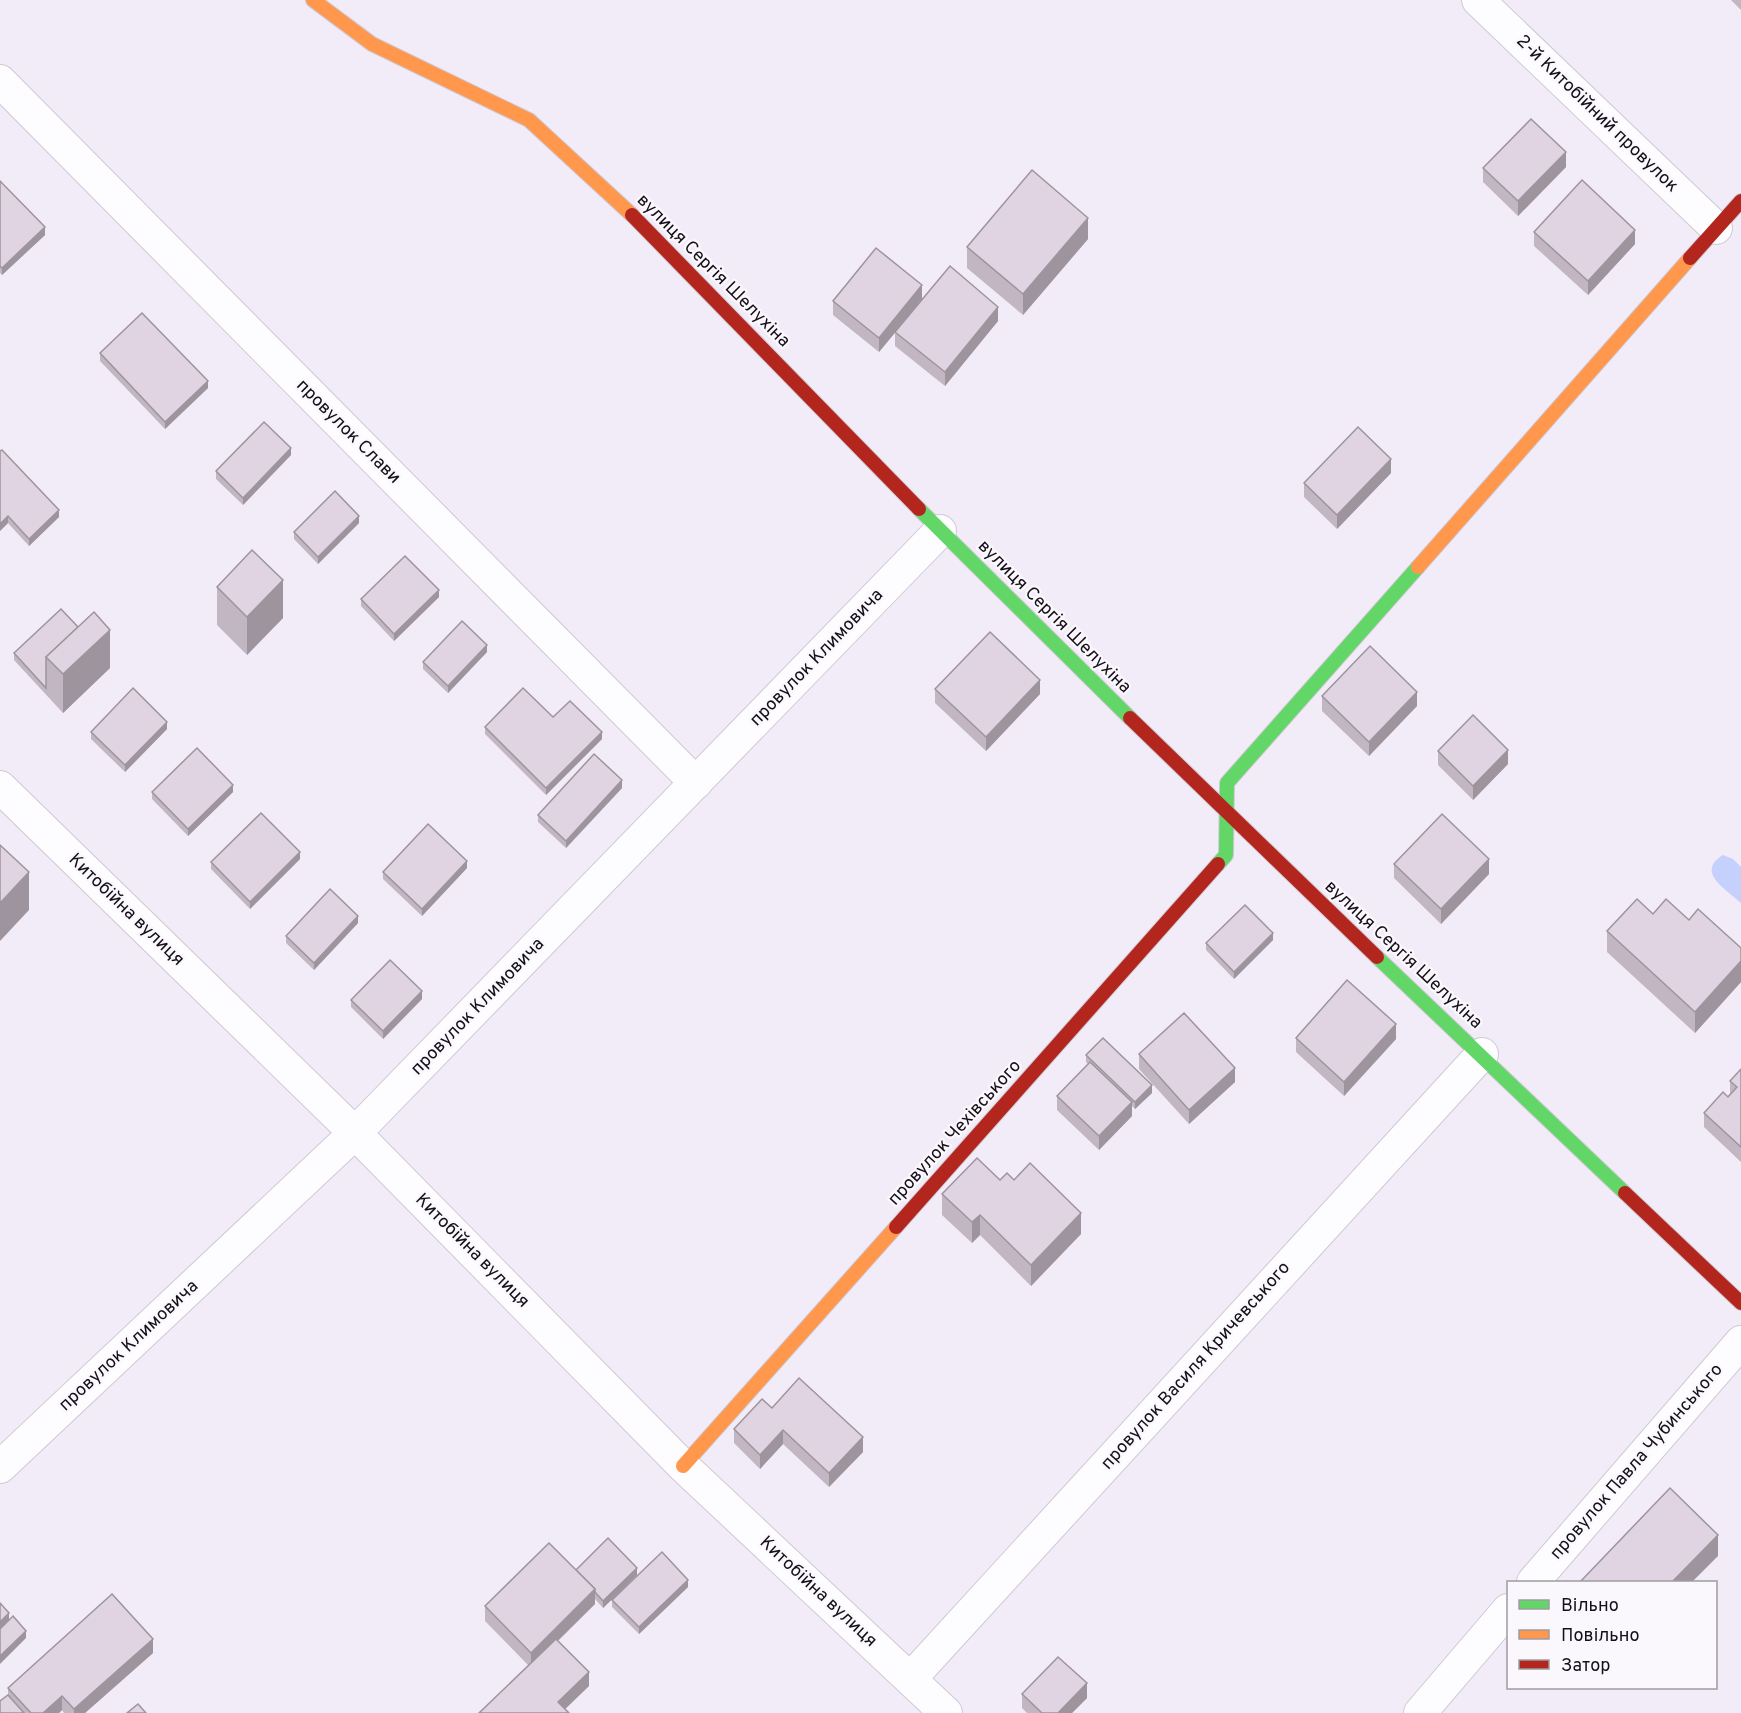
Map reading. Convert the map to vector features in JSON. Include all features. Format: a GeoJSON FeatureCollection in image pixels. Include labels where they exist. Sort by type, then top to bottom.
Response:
{"type":"FeatureCollection","features":[{"type":"Feature","properties":{"kind":"street","name":"вулиця Сергія Шелухіна"},"geometry":{"type":"LineString","coordinates":[[313,0],[372,44],[529,120],[658,239],[940,531],[1226,813],[1482,1054],[1741,1303]]}},
{"type":"Feature","properties":{"kind":"street","name":"2-й Китобійний провулок"},"geometry":{"type":"LineString","coordinates":[[1478,0],[1716,228]]}},
{"type":"Feature","properties":{"kind":"street","name":"провулок Слави"},"geometry":{"type":"LineString","coordinates":[[0,81],[696,783]]}},
{"type":"Feature","properties":{"kind":"street","name":"провулок Чехівського"},"geometry":{"type":"LineString","coordinates":[[683,1466],[1226,855],[1227,783],[1741,201]]}},
{"type":"Feature","properties":{"kind":"street","name":"провулок Климовича"},"geometry":{"type":"LineString","coordinates":[[0,1467],[355,1133],[940,531]]}},
{"type":"Feature","properties":{"kind":"street","name":"Китобійна вулиця"},"geometry":{"type":"LineString","coordinates":[[0,787],[355,1133],[683,1466],[946,1713]]}},
{"type":"Feature","properties":{"kind":"street","name":"провулок Василя Кричевського"},"geometry":{"type":"LineString","coordinates":[[911,1678],[1482,1054]]}},
{"type":"Feature","properties":{"kind":"street","name":"провулок Павла Чубинського"},"geometry":{"type":"LineString","coordinates":[[1534,1581],[1741,1342]]}},
{"type":"Feature","properties":{"kind":"street"},"geometry":{"type":"LineString","coordinates":[[1420,1713],[1507,1612]]}},
{"type":"Feature","properties":{"kind":"water"},"geometry":{"type":"Polygon","coordinates":[[[1723,855],[1733,859],[1741,867],[1741,903],[1721,886],[1712,874],[1715,861],[1723,855]]]}},
{"type":"Feature","properties":{"kind":"building"},"geometry":{"type":"Polygon","coordinates":[[[1531,119],[1566,152],[1518,201],[1483,168],[1531,119]]]}},
{"type":"Feature","properties":{"kind":"building"},"geometry":{"type":"Polygon","coordinates":[[[1032,170],[1088,218],[1023,294],[967,247],[1032,170]]]}},
{"type":"Feature","properties":{"kind":"building"},"geometry":{"type":"Polygon","coordinates":[[[1582,180],[1635,230],[1588,281],[1534,232],[1582,180]]]}},
{"type":"Feature","properties":{"kind":"building"},"geometry":{"type":"Polygon","coordinates":[[[0,181],[45,227],[2,268],[0,266],[0,181]]]}},
{"type":"Feature","properties":{"kind":"building"},"geometry":{"type":"Polygon","coordinates":[[[876,248],[922,285],[879,338],[833,301],[876,248]]]}},
{"type":"Feature","properties":{"kind":"building"},"geometry":{"type":"Polygon","coordinates":[[[950,266],[998,307],[945,372],[895,332],[950,266]]]}},
{"type":"Feature","properties":{"kind":"building"},"geometry":{"type":"Polygon","coordinates":[[[142,313],[208,381],[165,422],[100,353],[142,313]]]}},
{"type":"Feature","properties":{"kind":"building"},"geometry":{"type":"Polygon","coordinates":[[[264,422],[291,448],[243,498],[216,471],[264,422]]]}},
{"type":"Feature","properties":{"kind":"building"},"geometry":{"type":"Polygon","coordinates":[[[1358,427],[1391,459],[1337,515],[1304,483],[1358,427]]]}},
{"type":"Feature","properties":{"kind":"building"},"geometry":{"type":"Polygon","coordinates":[[[2,450],[59,510],[29,539],[8,516],[0,524],[0,451],[2,450]]]}},
{"type":"Feature","properties":{"kind":"building"},"geometry":{"type":"Polygon","coordinates":[[[335,491],[359,516],[318,557],[294,532],[335,491]]]}},
{"type":"Feature","properties":{"kind":"building"},"geometry":{"type":"Polygon","coordinates":[[[252,550],[283,580],[247,617],[217,587],[252,550]]]}},
{"type":"Feature","properties":{"kind":"building"},"geometry":{"type":"Polygon","coordinates":[[[405,556],[439,590],[394,634],[361,599],[405,556]]]}},
{"type":"Feature","properties":{"kind":"building"},"geometry":{"type":"Polygon","coordinates":[[[61,609],[78,627],[46,657],[46,688],[14,653],[61,609]]]}},
{"type":"Feature","properties":{"kind":"building"},"geometry":{"type":"Polygon","coordinates":[[[94,612],[110,630],[63,674],[46,657],[94,612]]]}},
{"type":"Feature","properties":{"kind":"building"},"geometry":{"type":"Polygon","coordinates":[[[462,621],[487,645],[448,686],[423,662],[462,621]]]}},
{"type":"Feature","properties":{"kind":"building"},"geometry":{"type":"Polygon","coordinates":[[[990,632],[1040,680],[986,737],[935,689],[990,632]]]}},
{"type":"Feature","properties":{"kind":"building"},"geometry":{"type":"Polygon","coordinates":[[[1370,646],[1417,692],[1369,742],[1322,696],[1370,646]]]}},
{"type":"Feature","properties":{"kind":"building"},"geometry":{"type":"Polygon","coordinates":[[[133,688],[167,722],[125,765],[91,732],[133,688]]]}},
{"type":"Feature","properties":{"kind":"building"},"geometry":{"type":"Polygon","coordinates":[[[523,688],[553,717],[570,701],[602,732],[546,788],[485,727],[523,688]]]}},
{"type":"Feature","properties":{"kind":"building"},"geometry":{"type":"Polygon","coordinates":[[[1473,715],[1508,750],[1473,786],[1438,751],[1473,715]]]}},
{"type":"Feature","properties":{"kind":"building"},"geometry":{"type":"Polygon","coordinates":[[[197,748],[233,785],[188,829],[152,792],[197,748]]]}},
{"type":"Feature","properties":{"kind":"building"},"geometry":{"type":"Polygon","coordinates":[[[594,754],[622,780],[566,841],[538,815],[594,754]]]}},
{"type":"Feature","properties":{"kind":"building"},"geometry":{"type":"Polygon","coordinates":[[[261,813],[300,852],[250,902],[211,862],[261,813]]]}},
{"type":"Feature","properties":{"kind":"building"},"geometry":{"type":"Polygon","coordinates":[[[1442,814],[1489,859],[1441,909],[1394,864],[1442,814]]]}},
{"type":"Feature","properties":{"kind":"building"},"geometry":{"type":"Polygon","coordinates":[[[428,824],[467,861],[422,909],[383,872],[428,824]]]}},
{"type":"Feature","properties":{"kind":"building"},"geometry":{"type":"Polygon","coordinates":[[[0,845],[29,872],[0,903],[0,845]]]}},
{"type":"Feature","properties":{"kind":"building"},"geometry":{"type":"Polygon","coordinates":[[[330,889],[358,916],[314,963],[286,936],[330,889]]]}},
{"type":"Feature","properties":{"kind":"building"},"geometry":{"type":"Polygon","coordinates":[[[1637,899],[1653,914],[1666,899],[1689,920],[1698,909],[1741,948],[1741,961],[1695,1012],[1607,931],[1637,899]]]}},
{"type":"Feature","properties":{"kind":"building"},"geometry":{"type":"Polygon","coordinates":[[[1245,905],[1273,933],[1234,972],[1206,943],[1245,905]]]}},
{"type":"Feature","properties":{"kind":"building"},"geometry":{"type":"Polygon","coordinates":[[[390,960],[422,991],[383,1031],[351,1000],[390,960]]]}},
{"type":"Feature","properties":{"kind":"building"},"geometry":{"type":"Polygon","coordinates":[[[1347,980],[1396,1024],[1344,1082],[1296,1038],[1347,980]]]}},
{"type":"Feature","properties":{"kind":"building"},"geometry":{"type":"Polygon","coordinates":[[[1184,1013],[1235,1068],[1189,1110],[1139,1054],[1184,1013]]]}},
{"type":"Feature","properties":{"kind":"building"},"geometry":{"type":"Polygon","coordinates":[[[1103,1038],[1152,1085],[1135,1102],[1086,1055],[1103,1038]]]}},
{"type":"Feature","properties":{"kind":"building"},"geometry":{"type":"Polygon","coordinates":[[[1090,1062],[1132,1102],[1099,1136],[1057,1096],[1090,1062]]]}},
{"type":"Feature","properties":{"kind":"building"},"geometry":{"type":"Polygon","coordinates":[[[1741,1069],[1741,1147],[1704,1113],[1723,1092],[1728,1097],[1737,1087],[1730,1081],[1741,1069]]]}},
{"type":"Feature","properties":{"kind":"building"},"geometry":{"type":"Polygon","coordinates":[[[977,1158],[1000,1180],[1007,1173],[1014,1180],[1030,1163],[1081,1213],[1031,1265],[980,1215],[972,1222],[942,1194],[977,1158]]]}},
{"type":"Feature","properties":{"kind":"building"},"geometry":{"type":"Polygon","coordinates":[[[799,1378],[863,1437],[829,1473],[783,1430],[760,1455],[734,1429],[762,1399],[772,1408],[799,1378]]]}},
{"type":"Feature","properties":{"kind":"building"},"geometry":{"type":"Polygon","coordinates":[[[1670,1488],[1718,1535],[1673,1581],[1581,1581],[1670,1488]]]}},
{"type":"Feature","properties":{"kind":"building"},"geometry":{"type":"Polygon","coordinates":[[[608,1538],[637,1568],[603,1601],[595,1589],[576,1570],[608,1538]]]}},
{"type":"Feature","properties":{"kind":"building"},"geometry":{"type":"Polygon","coordinates":[[[549,1543],[595,1589],[531,1653],[485,1606],[549,1543]]]}},
{"type":"Feature","properties":{"kind":"building"},"geometry":{"type":"Polygon","coordinates":[[[662,1552],[688,1580],[639,1627],[612,1600],[662,1552]]]}},
{"type":"Feature","properties":{"kind":"building"},"geometry":{"type":"Polygon","coordinates":[[[112,1594],[153,1639],[74,1709],[62,1696],[43,1713],[31,1713],[8,1688],[112,1594]]]}},
{"type":"Feature","properties":{"kind":"building"},"geometry":{"type":"Polygon","coordinates":[[[0,1603],[9,1613],[0,1622],[0,1603]]]}},
{"type":"Feature","properties":{"kind":"building"},"geometry":{"type":"Polygon","coordinates":[[[13,1616],[26,1631],[0,1656],[0,1629],[13,1616]]]}},
{"type":"Feature","properties":{"kind":"building"},"geometry":{"type":"Polygon","coordinates":[[[556,1639],[589,1672],[558,1702],[569,1713],[479,1713],[556,1639]]]}},
{"type":"Feature","properties":{"kind":"building"},"geometry":{"type":"Polygon","coordinates":[[[1058,1657],[1087,1683],[1058,1713],[1042,1713],[1022,1694],[1058,1657]]]}},
{"type":"Feature","properties":{"kind":"building"},"geometry":{"type":"Polygon","coordinates":[[[8,1695],[24,1713],[0,1713],[0,1701],[8,1695]]]}},
{"type":"Feature","properties":{"kind":"building"},"geometry":{"type":"Polygon","coordinates":[[[138,1704],[146,1713],[127,1713],[138,1704]]]}},
{"type":"Feature","properties":{"kind":"traffic: fast"},"geometry":{"type":"LineString","coordinates":[[919,509],[1130,718]]}},
{"type":"Feature","properties":{"kind":"traffic: fast"},"geometry":{"type":"LineString","coordinates":[[1218,864],[1226,855],[1227,783],[1418,567]]}},
{"type":"Feature","properties":{"kind":"traffic: fast"},"geometry":{"type":"LineString","coordinates":[[1377,957],[1625,1193]]}},
{"type":"Feature","properties":{"kind":"traffic: slow"},"geometry":{"type":"LineString","coordinates":[[313,0],[372,44],[529,120],[632,215]]}},
{"type":"Feature","properties":{"kind":"traffic: slow"},"geometry":{"type":"LineString","coordinates":[[1418,567],[1690,258]]}},
{"type":"Feature","properties":{"kind":"traffic: slow"},"geometry":{"type":"LineString","coordinates":[[683,1466],[896,1227]]}},
{"type":"Feature","properties":{"kind":"traffic: jam"},"geometry":{"type":"LineString","coordinates":[[1690,258],[1741,201]]}},
{"type":"Feature","properties":{"kind":"traffic: jam"},"geometry":{"type":"LineString","coordinates":[[632,215],[919,509]]}},
{"type":"Feature","properties":{"kind":"traffic: jam"},"geometry":{"type":"LineString","coordinates":[[1130,718],[1377,957]]}},
{"type":"Feature","properties":{"kind":"traffic: jam"},"geometry":{"type":"LineString","coordinates":[[896,1227],[1218,864]]}},
{"type":"Feature","properties":{"kind":"traffic: jam"},"geometry":{"type":"LineString","coordinates":[[1625,1193],[1741,1303]]}}]}
